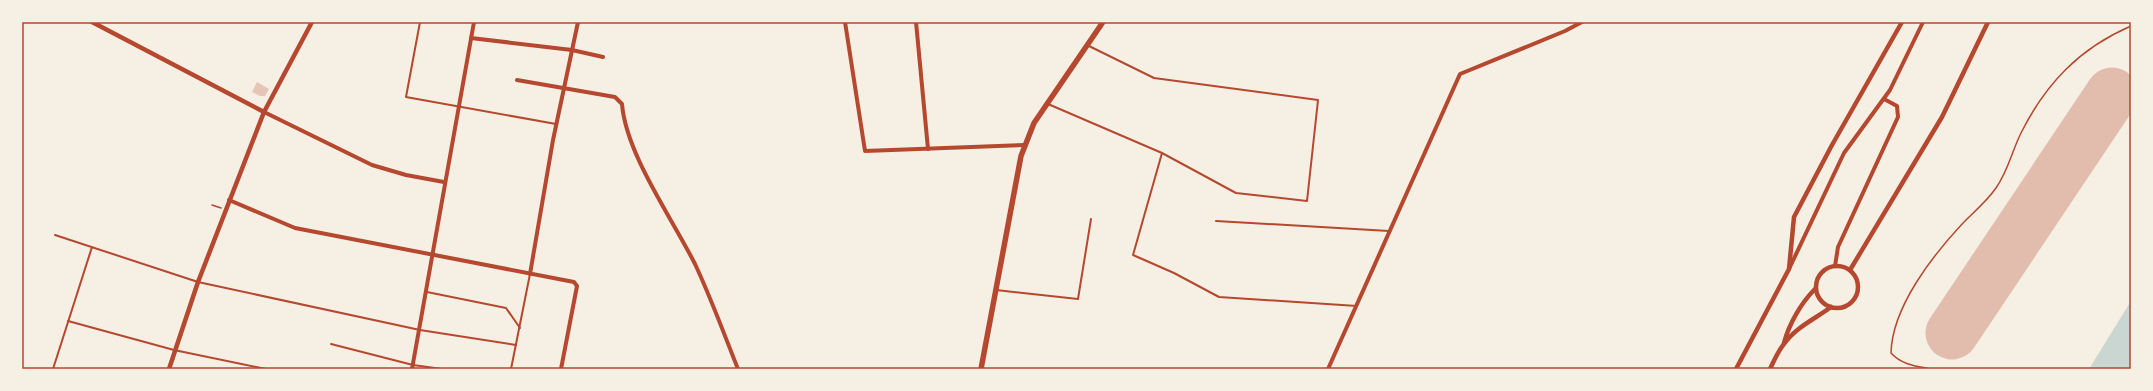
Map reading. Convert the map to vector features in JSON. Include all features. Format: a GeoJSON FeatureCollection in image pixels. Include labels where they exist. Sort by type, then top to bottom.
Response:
{"type":"FeatureCollection","features":[{"type":"Feature","properties":{"kind":"main road"},"geometry":{"type":"LineString","coordinates":[[981,369],[1012,196],[1021,156],[1034,123],[1103,22]]}},
{"type":"Feature","properties":{"kind":"street"},"geometry":{"type":"LineString","coordinates":[[92,22],[264,112],[372,165],[406,175],[444,182]]}},
{"type":"Feature","properties":{"kind":"street"},"geometry":{"type":"LineString","coordinates":[[170,369],[174,350],[198,282],[228,200],[264,112],[312,22]]}},
{"type":"Feature","properties":{"kind":"street"},"geometry":{"type":"LineString","coordinates":[[412,367],[427,292],[444,182],[474,22]]}},
{"type":"Feature","properties":{"kind":"street"},"geometry":{"type":"LineString","coordinates":[[530,274],[556,124],[578,22]]}},
{"type":"Feature","properties":{"kind":"street"},"geometry":{"type":"LineString","coordinates":[[845,22],[864,151],[1025,146]]}},
{"type":"Feature","properties":{"kind":"street"},"geometry":{"type":"LineString","coordinates":[[916,22],[928,149]]}},
{"type":"Feature","properties":{"kind":"street"},"geometry":{"type":"LineString","coordinates":[[1328,369],[1460,74],[1565,31],[1582,22]]}},
{"type":"Feature","properties":{"kind":"street"},"geometry":{"type":"LineString","coordinates":[[1789,269],[1794,217],[1832,145],[1902,22]]}},
{"type":"Feature","properties":{"kind":"street"},"geometry":{"type":"LineString","coordinates":[[1736,369],[1789,269],[1844,154],[1884,99],[1923,22]]}},
{"type":"Feature","properties":{"kind":"street"},"geometry":{"type":"LineString","coordinates":[[1850,270],[1942,117],[1988,22]]}},
{"type":"Feature","properties":{"kind":"street"},"geometry":{"type":"LineString","coordinates":[[471,38],[572,50],[603,57]]}},
{"type":"Feature","properties":{"kind":"street"},"geometry":{"type":"LineString","coordinates":[[517,80],[615,97],[622,104],[623,115],[639,161],[695,265],[738,369]]}},
{"type":"Feature","properties":{"kind":"street"},"geometry":{"type":"LineString","coordinates":[[1835,266],[1838,247],[1898,117],[1897,106],[1884,99]]}},
{"type":"Feature","properties":{"kind":"street"},"geometry":{"type":"LineString","coordinates":[[228,200],[295,228],[433,256],[574,282],[577,286],[561,369]]}},
{"type":"Feature","properties":{"kind":"street"},"geometry":{"type":"LineString","coordinates":[[1770,369],[1790,327],[1808,296],[1815,289],[1820,273],[1827,268],[1843,266],[1856,276],[1858,284],[1857,293],[1854,300],[1843,307],[1831,307],[1824,303],[1815,289]]}},
{"type":"Feature","properties":{"kind":"street"},"geometry":{"type":"LineString","coordinates":[[1783,344],[1799,328],[1831,307]]}},
{"type":"Feature","properties":{"kind":"lane"},"geometry":{"type":"LineString","coordinates":[[420,22],[406,98],[556,124]]}},
{"type":"Feature","properties":{"kind":"lane"},"geometry":{"type":"LineString","coordinates":[[1047,103],[1162,153],[1236,193],[1307,201],[1318,100],[1154,78],[1087,45]]}},
{"type":"Feature","properties":{"kind":"lane"},"geometry":{"type":"LineString","coordinates":[[1162,153],[1133,255],[1174,273],[1219,297],[1357,306]]}},
{"type":"Feature","properties":{"kind":"lane"},"geometry":{"type":"LineString","coordinates":[[995,290],[1078,299],[1091,218]]}},
{"type":"Feature","properties":{"kind":"lane"},"geometry":{"type":"LineString","coordinates":[[1216,221],[1390,232]]}},
{"type":"Feature","properties":{"kind":"lane"},"geometry":{"type":"LineString","coordinates":[[55,235],[198,282],[420,330],[516,345]]}},
{"type":"Feature","properties":{"kind":"lane"},"geometry":{"type":"LineString","coordinates":[[53,369],[92,247]]}},
{"type":"Feature","properties":{"kind":"lane"},"geometry":{"type":"LineString","coordinates":[[512,369],[530,274]]}},
{"type":"Feature","properties":{"kind":"lane"},"geometry":{"type":"LineString","coordinates":[[427,292],[506,308],[520,328]]}},
{"type":"Feature","properties":{"kind":"lane"},"geometry":{"type":"LineString","coordinates":[[68,322],[174,350],[266,369]]}},
{"type":"Feature","properties":{"kind":"lane"},"geometry":{"type":"LineString","coordinates":[[331,344],[412,367],[442,369]]}},
{"type":"Feature","properties":{"kind":"path"},"geometry":{"type":"LineString","coordinates":[[1931,369],[1904,363],[1891,353],[1896,328],[1905,303],[1926,267],[1952,234],[1995,190],[2007,170],[2022,132],[2054,81],[2079,56],[2108,36],[2131,26]]}},
{"type":"Feature","properties":{"kind":"shaded area"},"geometry":{"type":"Polygon","coordinates":[[[2131,301],[2131,369],[2089,369],[2131,301]]]}},
{"type":"Feature","properties":{"kind":"building"},"geometry":{"type":"Polygon","coordinates":[[[257,82],[269,89],[265,96],[260,96],[252,92],[257,82]]]}},
{"type":"Feature","properties":{"kind":"runway"},"geometry":{"type":"LineString","coordinates":[[1952,333],[2112,94]]}}]}
